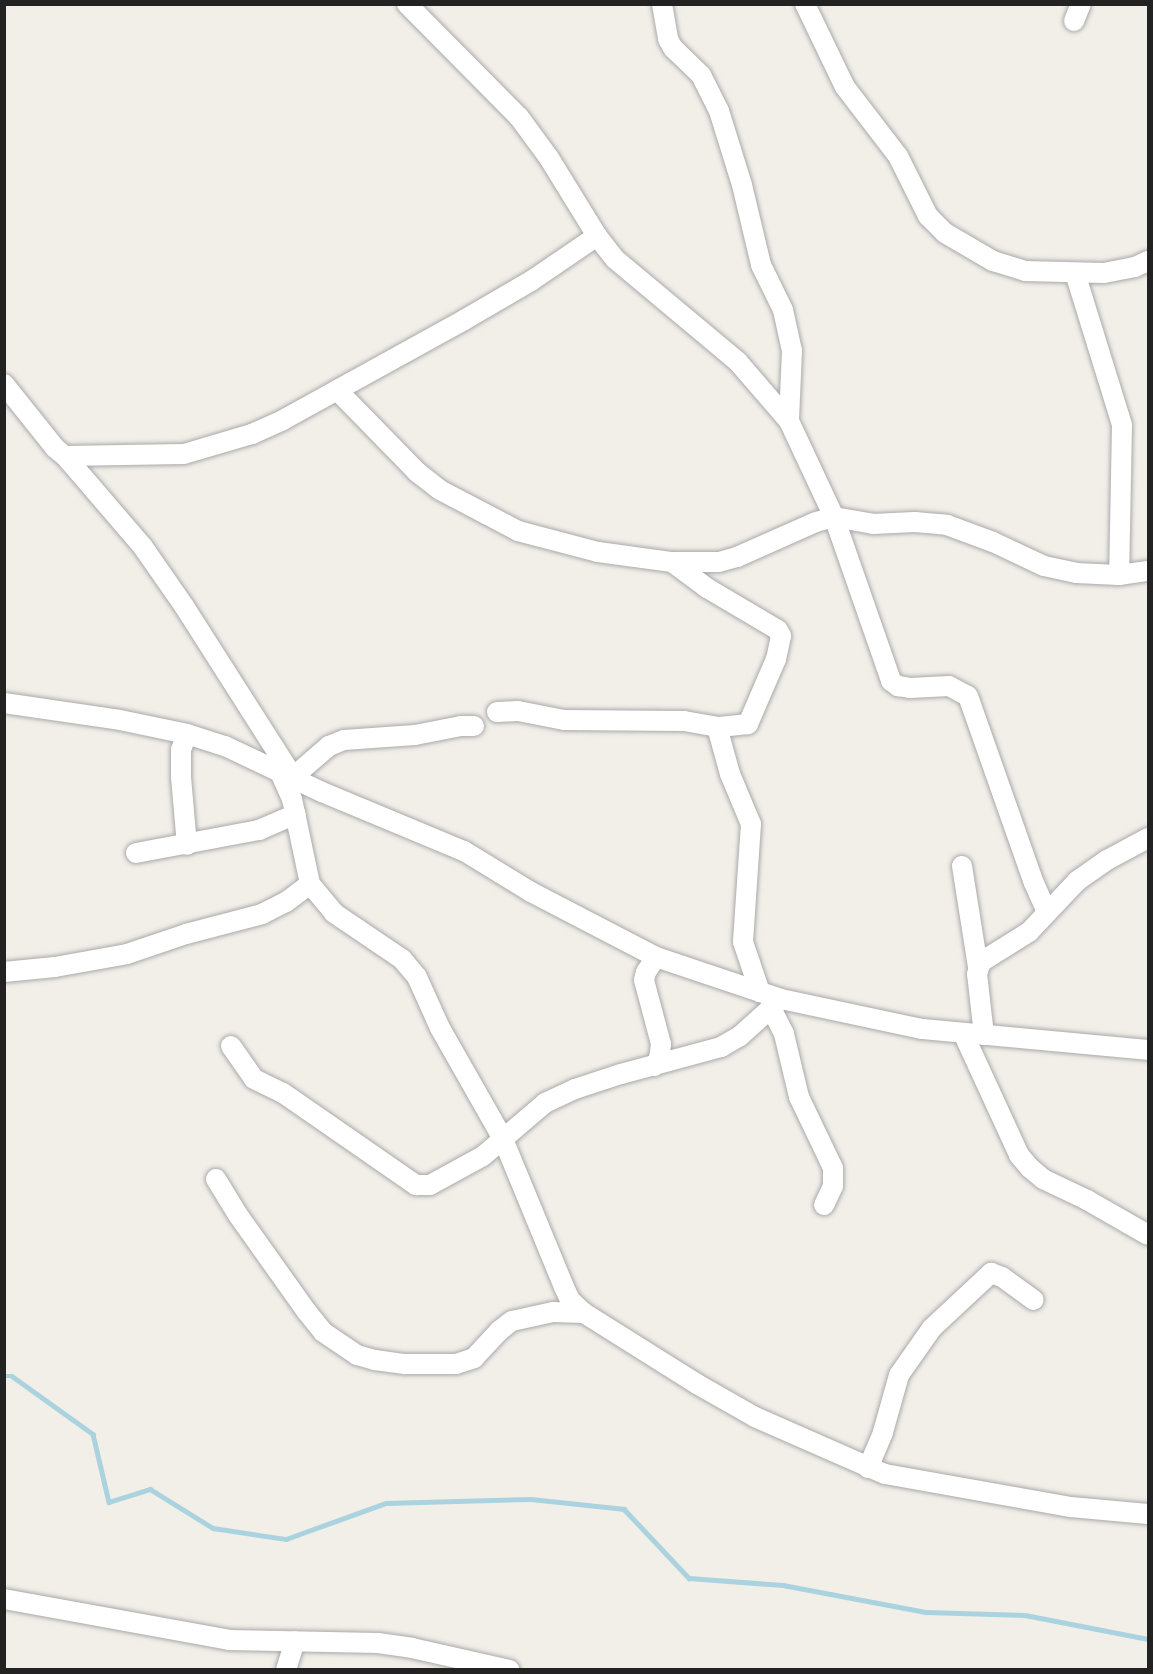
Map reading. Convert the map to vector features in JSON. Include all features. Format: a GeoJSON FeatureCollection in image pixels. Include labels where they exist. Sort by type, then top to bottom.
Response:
{"type":"FeatureCollection","features":[{"type":"Feature","properties":{"kind":"street"},"geometry":{"type":"LineString","coordinates":[[407,4],[519,117],[549,158],[597,236],[615,259],[738,362],[789,421],[834,517],[891,681],[898,686],[910,688],[949,686],[968,696],[1034,883],[1047,912]]}},
{"type":"Feature","properties":{"kind":"street"},"geometry":{"type":"LineString","coordinates":[[662,4],[668,39],[673,48],[701,75],[719,111],[742,185],[761,265],[783,310],[792,351],[789,421]]}},
{"type":"Feature","properties":{"kind":"street"},"geometry":{"type":"LineString","coordinates":[[805,4],[845,87],[898,156],[933,223],[945,233],[1011,268],[1075,273],[1123,270],[1149,261]]}},
{"type":"Feature","properties":{"kind":"street"},"geometry":{"type":"LineString","coordinates":[[65,456],[184,454],[252,434],[337,390],[531,281],[597,236]]}},
{"type":"Feature","properties":{"kind":"street"},"geometry":{"type":"LineString","coordinates":[[1075,273],[1122,425],[1119,575]]}},
{"type":"Feature","properties":{"kind":"street"},"geometry":{"type":"LineString","coordinates":[[4,384],[55,448],[65,456],[142,547],[184,606],[286,773],[310,884],[334,913],[411,968],[444,1035],[503,1139],[570,1300],[584,1313],[687,1379],[755,1417],[868,1468],[906,1479],[988,1490],[1071,1507],[1149,1514]]}},
{"type":"Feature","properties":{"kind":"street"},"geometry":{"type":"LineString","coordinates":[[337,390],[417,472],[440,490],[499,523],[556,542],[590,550],[672,562],[704,564],[737,557],[816,522],[834,517],[873,524],[915,522],[947,525],[993,542],[1044,566],[1085,574],[1119,575],[1149,571]]}},
{"type":"Feature","properties":{"kind":"street"},"geometry":{"type":"LineString","coordinates":[[497,712],[518,711],[564,720],[684,721],[717,727],[748,724],[776,659],[782,642],[781,636],[778,630],[707,588],[672,562]]}},
{"type":"Feature","properties":{"kind":"street"},"geometry":{"type":"LineString","coordinates":[[4,703],[63,710],[187,734],[225,746],[343,801],[464,851],[531,892],[656,957],[771,1000],[876,1021],[963,1033],[1149,1050]]}},
{"type":"Feature","properties":{"kind":"street"},"geometry":{"type":"LineString","coordinates":[[286,773],[329,746],[344,740],[415,735],[461,726],[474,726]]}},
{"type":"Feature","properties":{"kind":"street"},"geometry":{"type":"LineString","coordinates":[[717,727],[730,774],[751,824],[743,942],[771,1000],[784,1034],[799,1097],[833,1168],[833,1186],[824,1204]]}},
{"type":"Feature","properties":{"kind":"street"},"geometry":{"type":"LineString","coordinates":[[187,734],[181,750],[187,845]]}},
{"type":"Feature","properties":{"kind":"street"},"geometry":{"type":"LineString","coordinates":[[136,853],[259,830],[296,814]]}},
{"type":"Feature","properties":{"kind":"street"},"geometry":{"type":"LineString","coordinates":[[978,966],[1029,932],[1077,881],[1107,860],[1149,838]]}},
{"type":"Feature","properties":{"kind":"street"},"geometry":{"type":"LineString","coordinates":[[962,866],[978,966],[977,981],[984,1035]]}},
{"type":"Feature","properties":{"kind":"street"},"geometry":{"type":"LineString","coordinates":[[4,972],[55,967],[127,954],[186,934],[262,914],[280,906],[310,884]]}},
{"type":"Feature","properties":{"kind":"street"},"geometry":{"type":"LineString","coordinates":[[654,1065],[659,1059],[661,1044],[644,980],[646,972],[656,957]]}},
{"type":"Feature","properties":{"kind":"street"},"geometry":{"type":"LineString","coordinates":[[231,1046],[254,1079],[283,1093],[416,1185],[430,1185],[483,1156],[545,1103],[575,1089],[707,1051],[732,1041],[771,1000]]}},
{"type":"Feature","properties":{"kind":"street"},"geometry":{"type":"LineString","coordinates":[[963,1033],[1019,1155],[1030,1168],[1043,1179],[1149,1234]]}},
{"type":"Feature","properties":{"kind":"street"},"geometry":{"type":"LineString","coordinates":[[216,1179],[238,1215],[323,1332],[357,1355],[405,1364],[456,1364],[474,1358],[499,1331],[512,1321],[553,1312],[584,1313]]}},
{"type":"Feature","properties":{"kind":"street"},"geometry":{"type":"LineString","coordinates":[[868,1468],[885,1425],[898,1375],[932,1328],[991,1273],[1002,1277],[1034,1300]]}},
{"type":"Feature","properties":{"kind":"street"},"geometry":{"type":"LineString","coordinates":[[4,1599],[209,1637],[346,1641],[389,1645],[510,1670]]}},
{"type":"Feature","properties":{"kind":"street"},"geometry":{"type":"LineString","coordinates":[[286,1670],[295,1641]]}},
{"type":"Feature","properties":{"kind":"waterway"},"geometry":{"type":"LineString","coordinates":[[4,1376],[12,1376],[93,1434],[109,1502],[150,1489],[213,1528],[286,1539],[386,1503],[531,1499],[624,1509],[689,1578],[783,1585],[926,1612],[1025,1615],[1148,1639]]}}]}
